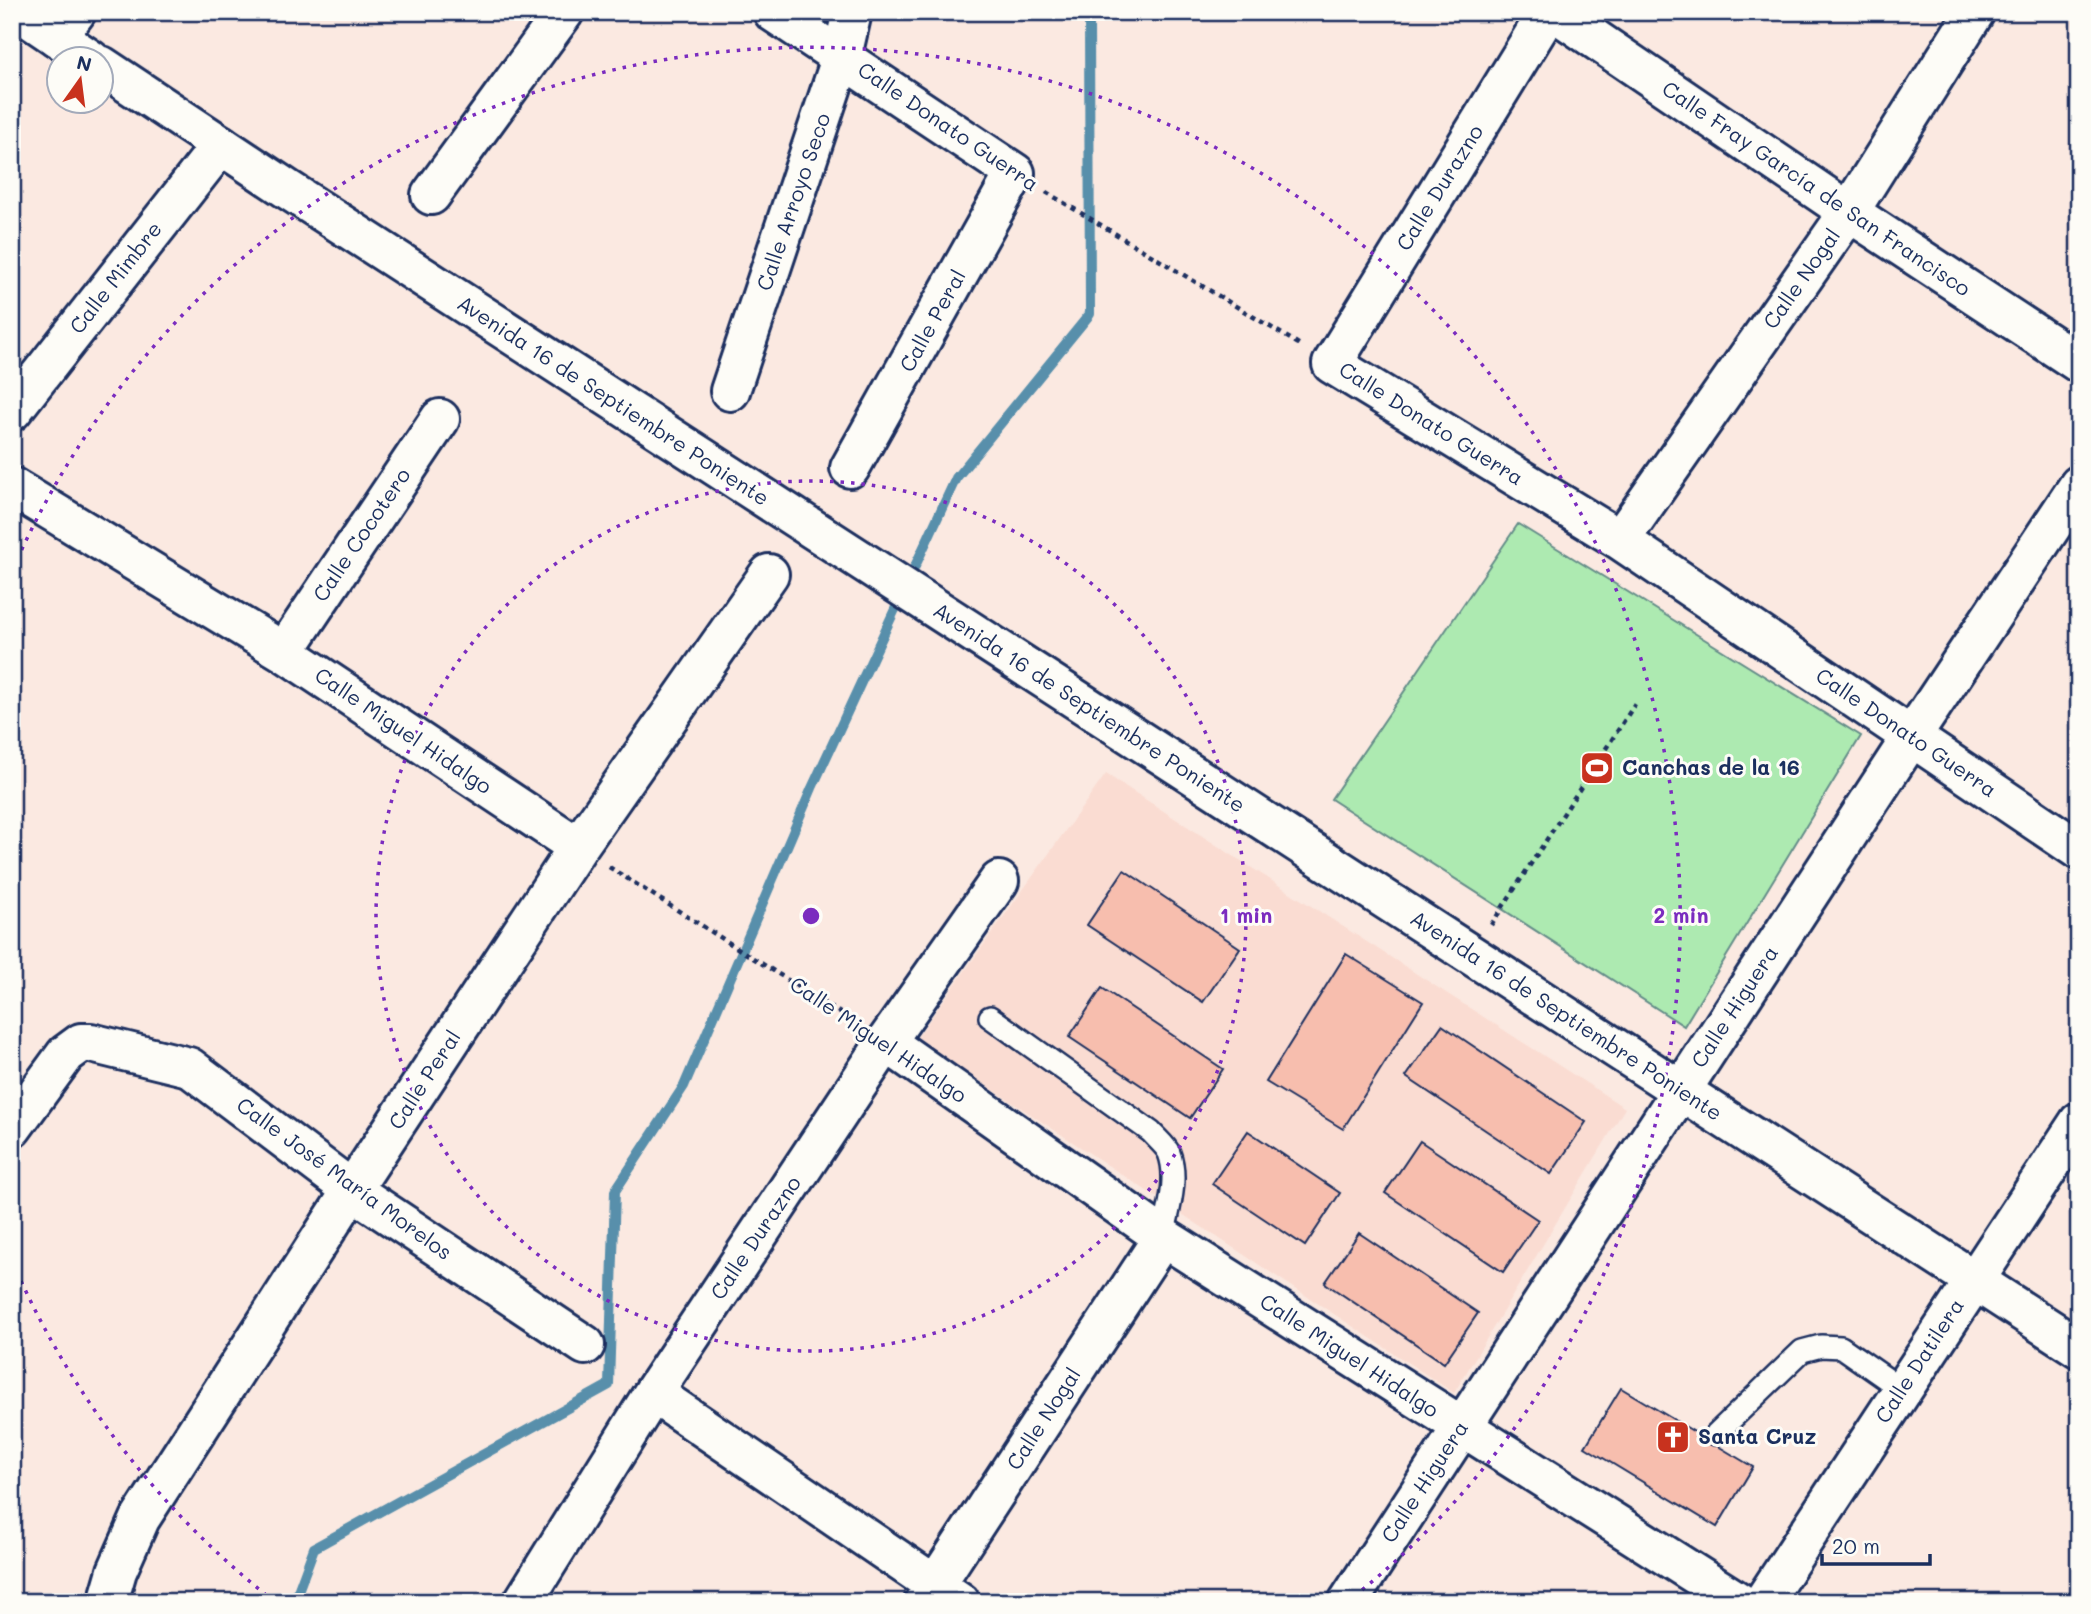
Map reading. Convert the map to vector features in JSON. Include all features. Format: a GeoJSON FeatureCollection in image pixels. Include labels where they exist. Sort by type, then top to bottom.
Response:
{"type":"FeatureCollection","features":[{"type":"Feature","properties":{"kind":"street"},"geometry":{"type":"LineString","coordinates":[[20,12],[67,25],[81,46]]}},
{"type":"Feature","properties":{"kind":"street"},"geometry":{"type":"LineString","coordinates":[[431,195],[564,12]]}},
{"type":"Feature","properties":{"kind":"street","name":"Calle Donato Guerra"},"geometry":{"type":"LineString","coordinates":[[773,12],[1015,173]]}},
{"type":"Feature","properties":{"kind":"street","name":"Calle Arroyo Seco"},"geometry":{"type":"LineString","coordinates":[[730,391],[842,56],[852,12]]}},
{"type":"Feature","properties":{"kind":"street","name":"Calle Durazno"},"geometry":{"type":"LineString","coordinates":[[1332,363],[1548,12]]}},
{"type":"Feature","properties":{"kind":"street","name":"Calle Fray García de San Francisco"},"geometry":{"type":"LineString","coordinates":[[1555,12],[1849,212],[2079,363]]}},
{"type":"Feature","properties":{"kind":"street","name":"Calle Nogal"},"geometry":{"type":"LineString","coordinates":[[1620,540],[1849,212],[1975,12]]}},
{"type":"Feature","properties":{"kind":"street","name":"Avenida 16 de Septiembre Poniente"},"geometry":{"type":"LineString","coordinates":[[116,75],[287,189],[2079,1348]]}},
{"type":"Feature","properties":{"kind":"street","name":"Calle Mimbre"},"geometry":{"type":"LineString","coordinates":[[12,411],[220,145]]}},
{"type":"Feature","properties":{"kind":"street","name":"Calle Peral"},"geometry":{"type":"LineString","coordinates":[[850,468],[1015,173]]}},
{"type":"Feature","properties":{"kind":"street","name":"Calle Donato Guerra"},"geometry":{"type":"LineString","coordinates":[[1332,363],[1620,540],[2079,850]]}},
{"type":"Feature","properties":{"kind":"street","name":"Calle Cocotero"},"geometry":{"type":"LineString","coordinates":[[284,652],[440,419]]}},
{"type":"Feature","properties":{"kind":"street","name":"Calle Higuera"},"geometry":{"type":"LineString","coordinates":[[1348,1602],[1460,1426],[2079,485]]}},
{"type":"Feature","properties":{"kind":"street","name":"Calle Miguel Hidalgo"},"geometry":{"type":"LineString","coordinates":[[12,487],[284,652],[578,847]]}},
{"type":"Feature","properties":{"kind":"street","name":"Calle Peral"},"geometry":{"type":"LineString","coordinates":[[108,1602],[117,1571],[140,1519],[578,847],[769,574]]}},
{"type":"Feature","properties":{"kind":"street","name":"Calle Durazno"},"geometry":{"type":"LineString","coordinates":[[523,1602],[653,1393],[886,1042],[999,881]]}},
{"type":"Feature","properties":{"kind":"street","name":"Calle Miguel Hidalgo"},"geometry":{"type":"LineString","coordinates":[[886,1042],[1163,1237],[1739,1602]]}},
{"type":"Feature","properties":{"kind":"street","name":"Calle José María Morelos"},"geometry":{"type":"LineString","coordinates":[[12,1128],[66,1054],[81,1043],[190,1067],[352,1191],[585,1345]]}},
{"type":"Feature","properties":{"kind":"street","name":"Calle Datilera"},"geometry":{"type":"LineString","coordinates":[[1763,1602],[2079,1122]]}},
{"type":"Feature","properties":{"kind":"street","name":"Calle Nogal"},"geometry":{"type":"LineString","coordinates":[[940,1596],[1163,1237]]}},
{"type":"Feature","properties":{"kind":"street"},"geometry":{"type":"LineString","coordinates":[[653,1393],[940,1596]]}},
{"type":"Feature","properties":{"kind":"lane"},"geometry":{"type":"LineString","coordinates":[[990,1017],[1151,1132],[1168,1151],[1173,1170],[1172,1189],[1163,1237]]}},
{"type":"Feature","properties":{"kind":"lane"},"geometry":{"type":"LineString","coordinates":[[1716,1434],[1802,1351],[1821,1346],[1841,1347],[1901,1389]]}},
{"type":"Feature","properties":{"kind":"path","name":"Calle Donato Guerra"},"geometry":{"type":"LineString","coordinates":[[1015,173],[1332,363]]}},
{"type":"Feature","properties":{"kind":"path"},"geometry":{"type":"LineString","coordinates":[[1472,955],[1635,704]]}},
{"type":"Feature","properties":{"kind":"path","name":"Calle Miguel Hidalgo"},"geometry":{"type":"LineString","coordinates":[[578,847],[886,1042]]}},
{"type":"Feature","properties":{"kind":"shaded area"},"geometry":{"type":"Polygon","coordinates":[[[1106,774],[1625,1108],[1454,1393],[916,1039],[1106,774]]]}},
{"type":"Feature","properties":{"kind":"green space","name":"Canchas de la 16"},"geometry":{"type":"Polygon","coordinates":[[[1518,524],[1861,736],[1684,1026],[1331,799],[1518,524]]]}},
{"type":"Feature","properties":{"kind":"building"},"geometry":{"type":"Polygon","coordinates":[[[1124,870],[1240,948],[1203,1002],[1087,925],[1124,870]]]}},
{"type":"Feature","properties":{"kind":"building"},"geometry":{"type":"Polygon","coordinates":[[[1346,954],[1423,1002],[1343,1129],[1266,1082],[1346,954]]]}},
{"type":"Feature","properties":{"kind":"building"},"geometry":{"type":"Polygon","coordinates":[[[1102,988],[1223,1069],[1190,1118],[1069,1037],[1102,988]]]}},
{"type":"Feature","properties":{"kind":"building"},"geometry":{"type":"Polygon","coordinates":[[[1442,1025],[1586,1122],[1551,1174],[1406,1077],[1442,1025]]]}},
{"type":"Feature","properties":{"kind":"building"},"geometry":{"type":"Polygon","coordinates":[[[1248,1131],[1340,1193],[1305,1246],[1212,1184],[1248,1131]]]}},
{"type":"Feature","properties":{"kind":"building"},"geometry":{"type":"Polygon","coordinates":[[[1420,1141],[1538,1220],[1503,1272],[1385,1193],[1420,1141]]]}},
{"type":"Feature","properties":{"kind":"building"},"geometry":{"type":"Polygon","coordinates":[[[1359,1233],[1478,1313],[1444,1363],[1325,1283],[1359,1233]]]}},
{"type":"Feature","properties":{"kind":"building"},"geometry":{"type":"Polygon","coordinates":[[[1621,1388],[1753,1467],[1717,1527],[1585,1447],[1621,1388]]]}},
{"type":"Feature","properties":{"kind":"waterway"},"geometry":{"type":"LineString","coordinates":[[294,1602],[314,1548],[609,1385],[615,1191],[684,1086],[812,788],[956,478],[1090,314],[1089,12]]}},
{"type":"Feature","properties":{"kind":"place","name":"Canchas de la 16"},"geometry":{"type":"Point","coordinates":[1597,768]}},
{"type":"Feature","properties":{"kind":"place","name":"Santa Cruz"},"geometry":{"type":"Point","coordinates":[1673,1437]}}]}
